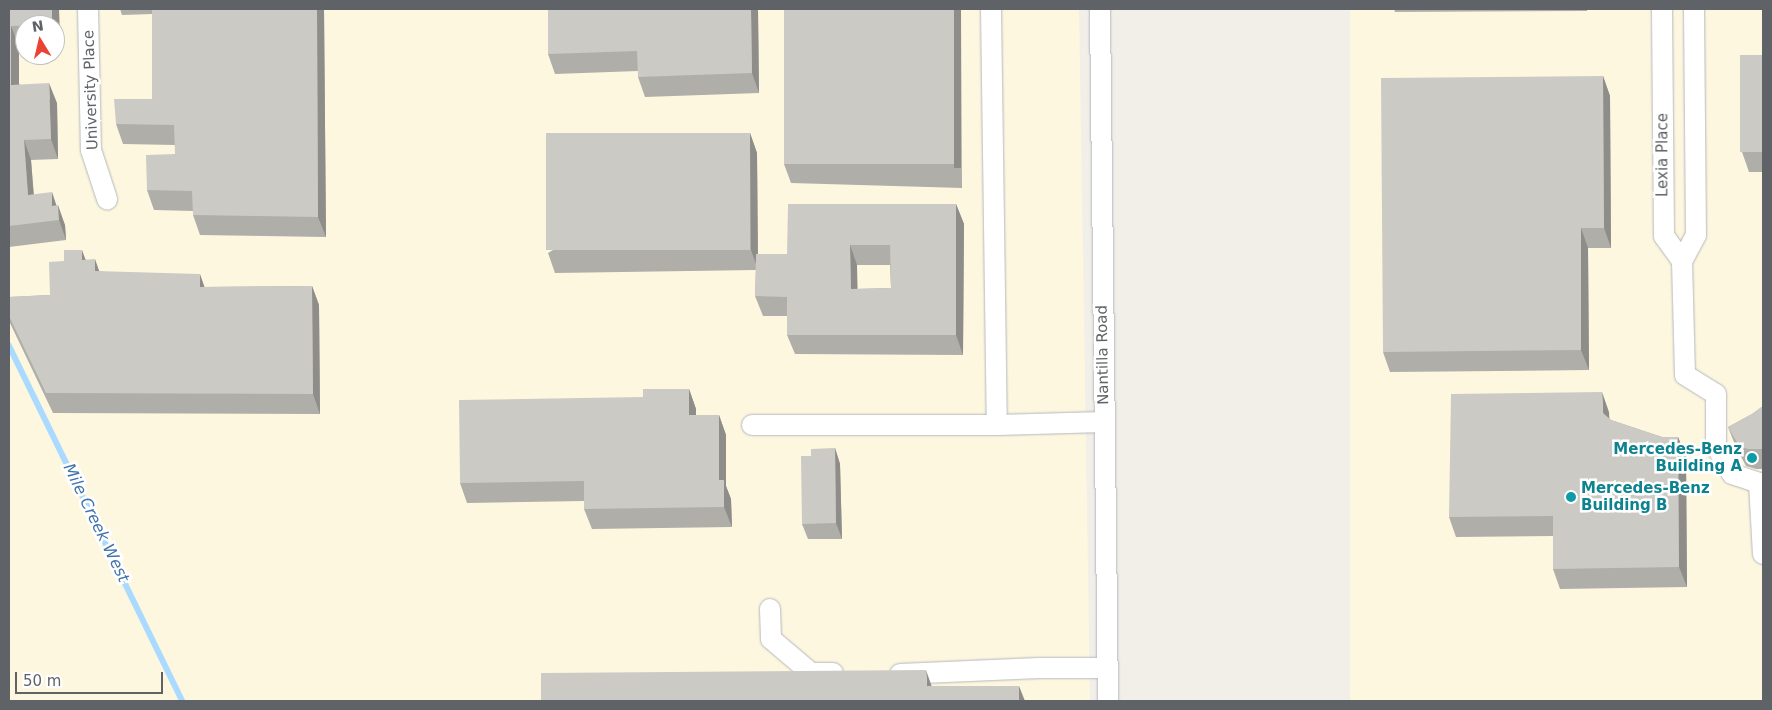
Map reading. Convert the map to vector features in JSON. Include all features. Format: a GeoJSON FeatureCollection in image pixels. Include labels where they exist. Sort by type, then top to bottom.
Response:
{"type":"FeatureCollection","features":[{"type":"Feature","properties":{"kind":"street","name":"University Place"},"geometry":{"type":"LineString","coordinates":[[88,9],[90,150],[107,199]]}},
{"type":"Feature","properties":{"kind":"street"},"geometry":{"type":"LineString","coordinates":[[991,9],[998,425]]}},
{"type":"Feature","properties":{"kind":"street","name":"Nantilla Road"},"geometry":{"type":"LineString","coordinates":[[1100,9],[1108,701]]}},
{"type":"Feature","properties":{"kind":"street","name":"Lexia Place"},"geometry":{"type":"LineString","coordinates":[[1662,9],[1664,236],[1682,261]]}},
{"type":"Feature","properties":{"kind":"street"},"geometry":{"type":"LineString","coordinates":[[1694,9],[1696,235],[1682,261],[1685,375],[1716,394],[1716,446],[1732,474],[1759,483],[1763,554]]}},
{"type":"Feature","properties":{"kind":"street"},"geometry":{"type":"LineString","coordinates":[[1662,44],[1694,44]]}},
{"type":"Feature","properties":{"kind":"street"},"geometry":{"type":"LineString","coordinates":[[752,425],[998,425],[1104,422]]}},
{"type":"Feature","properties":{"kind":"street"},"geometry":{"type":"LineString","coordinates":[[770,609],[771,639],[811,673],[850,673]]}},
{"type":"Feature","properties":{"kind":"street"},"geometry":{"type":"LineString","coordinates":[[879,674],[928,674],[1039,668],[1108,668]]}},
{"type":"Feature","properties":{"kind":"shaded area"},"geometry":{"type":"Polygon","coordinates":[[[9,9],[1079,9],[1090,701],[9,701],[9,9]]]}},
{"type":"Feature","properties":{"kind":"shaded area"},"geometry":{"type":"Polygon","coordinates":[[[1350,9],[1763,9],[1763,701],[1350,701],[1350,9]]]}},
{"type":"Feature","properties":{"kind":"building"},"geometry":{"type":"Polygon","coordinates":[[[9,9],[52,9],[52,15],[15,15],[15,26],[11,26],[11,85],[49,83],[51,139],[24,140],[28,195],[52,192],[52,206],[58,205],[59,220],[9,226],[9,9]]]}},
{"type":"Feature","properties":{"kind":"building"},"geometry":{"type":"Polygon","coordinates":[[[152,9],[317,9],[318,217],[193,215],[192,191],[147,190],[146,155],[175,154],[174,125],[116,124],[114,99],[152,99],[152,9]]]}},
{"type":"Feature","properties":{"kind":"building"},"geometry":{"type":"Polygon","coordinates":[[[548,9],[751,9],[752,73],[638,77],[637,51],[548,54],[548,9]]]}},
{"type":"Feature","properties":{"kind":"building"},"geometry":{"type":"Polygon","coordinates":[[[784,9],[954,9],[954,164],[784,164],[784,9]]]}},
{"type":"Feature","properties":{"kind":"building"},"geometry":{"type":"Polygon","coordinates":[[[1740,55],[1763,55],[1763,152],[1740,152],[1740,55]]]}},
{"type":"Feature","properties":{"kind":"building"},"geometry":{"type":"Polygon","coordinates":[[[1603,76],[1604,228],[1581,228],[1581,350],[1383,352],[1381,78],[1603,76]]]}},
{"type":"Feature","properties":{"kind":"building"},"geometry":{"type":"Polygon","coordinates":[[[546,133],[750,133],[750,250],[546,250],[546,133]]]}},
{"type":"Feature","properties":{"kind":"building"},"geometry":{"type":"Polygon","coordinates":[[[788,204],[956,204],[956,335],[787,335],[787,297],[755,296],[756,254],[787,254],[788,204]],[[850,245],[851,289],[891,288],[890,245],[850,245]]]}},
{"type":"Feature","properties":{"kind":"building"},"geometry":{"type":"Polygon","coordinates":[[[64,250],[82,250],[82,260],[95,259],[95,271],[200,274],[200,287],[312,286],[313,394],[46,393],[9,316],[9,297],[50,295],[49,262],[64,261],[64,250]]]}},
{"type":"Feature","properties":{"kind":"building"},"geometry":{"type":"Polygon","coordinates":[[[643,389],[689,389],[689,415],[719,415],[719,480],[724,480],[724,507],[584,509],[584,481],[460,483],[459,400],[643,397],[643,389]]]}},
{"type":"Feature","properties":{"kind":"building","name":"Mercedes-Benz Building B"},"geometry":{"type":"Polygon","coordinates":[[[1602,392],[1603,413],[1611,420],[1662,437],[1678,437],[1679,567],[1553,569],[1553,516],[1449,517],[1451,394],[1602,392]]]}},
{"type":"Feature","properties":{"kind":"building"},"geometry":{"type":"Polygon","coordinates":[[[1763,406],[1763,449],[1748,449],[1739,446],[1728,427],[1763,406]]]}},
{"type":"Feature","properties":{"kind":"building"},"geometry":{"type":"Polygon","coordinates":[[[835,448],[836,523],[802,524],[801,456],[811,456],[811,449],[835,448]]]}},
{"type":"Feature","properties":{"kind":"building"},"geometry":{"type":"Polygon","coordinates":[[[926,670],[927,686],[1019,686],[1019,701],[541,701],[541,673],[926,670]]]}},
{"type":"Feature","properties":{"kind":"waterway","name":"Mile Creek West"},"geometry":{"type":"LineString","coordinates":[[9,345],[183,701]]}},
{"type":"Feature","properties":{"kind":"place","name":"Mercedes-Benz Building A"},"geometry":{"type":"Point","coordinates":[1752,458]}},
{"type":"Feature","properties":{"kind":"place","name":"Mercedes-Benz Building B"},"geometry":{"type":"Point","coordinates":[1571,497]}}]}
